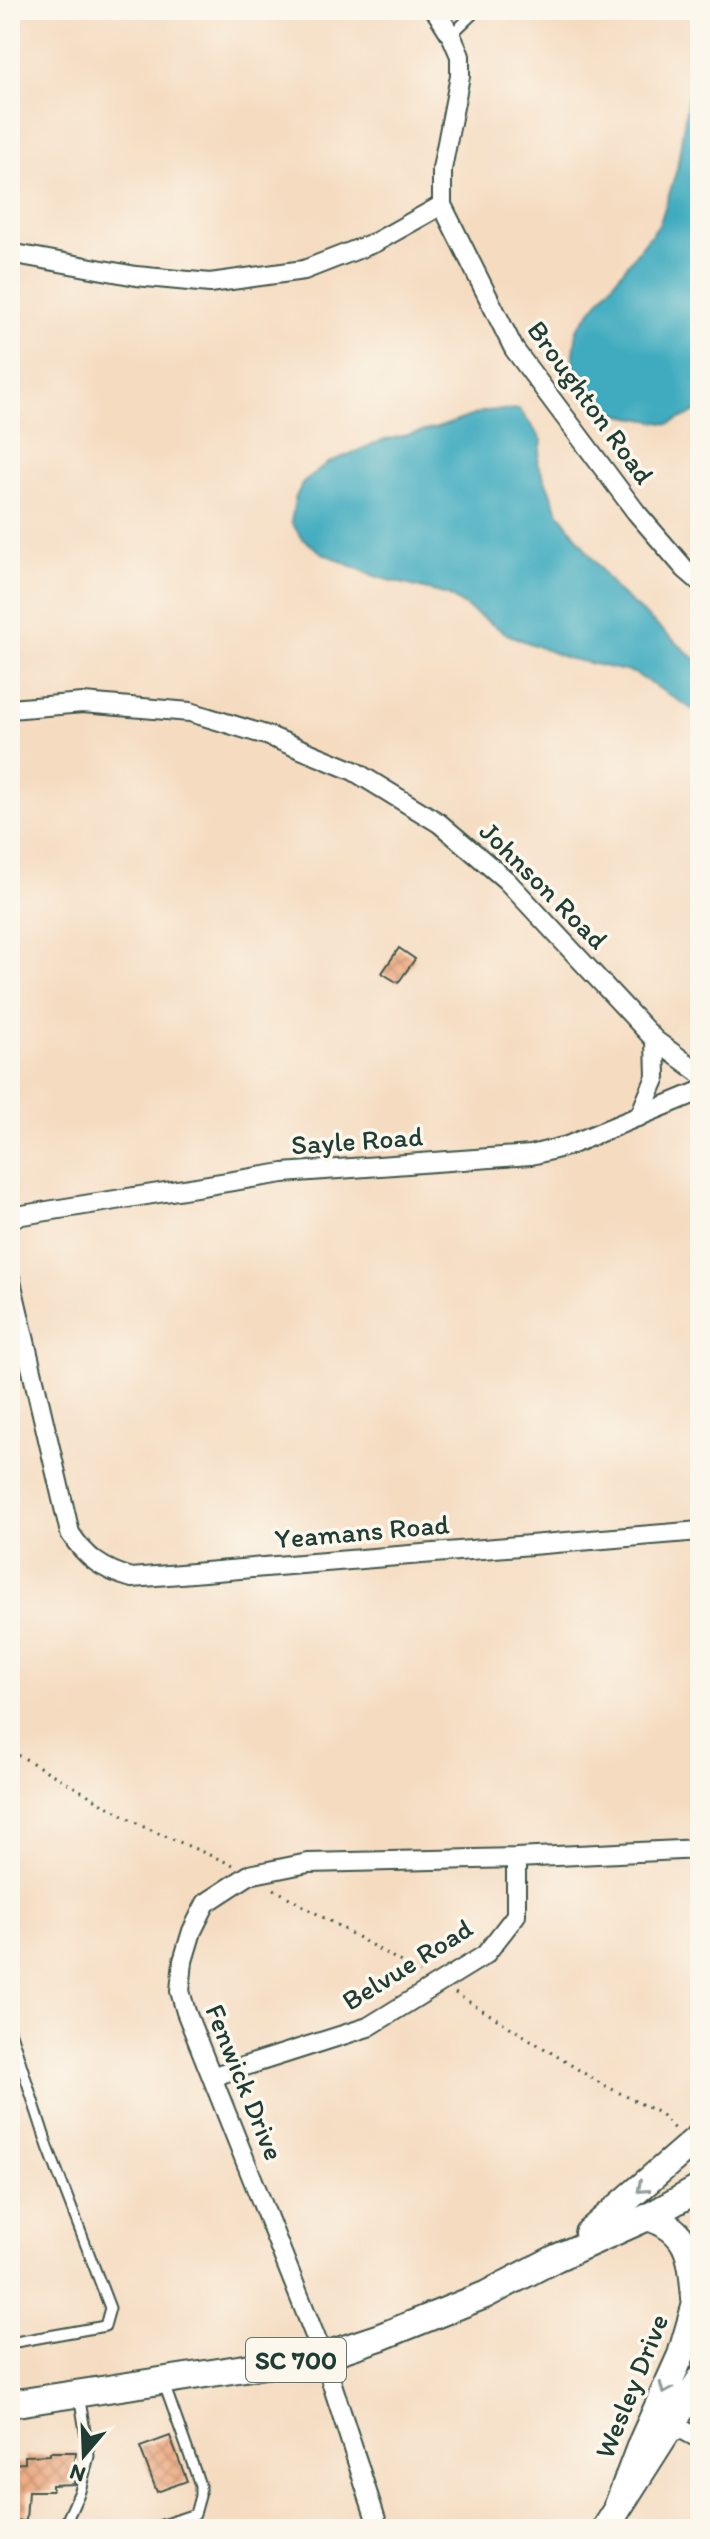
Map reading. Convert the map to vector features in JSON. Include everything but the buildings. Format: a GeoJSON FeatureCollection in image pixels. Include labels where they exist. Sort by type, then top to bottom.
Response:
{"type":"FeatureCollection","features":[{"type":"Feature","properties":{"kind":"main road","name":"SC 700"},"geometry":{"type":"LineString","coordinates":[[556,2258],[624,2204],[689,2134]]}},
{"type":"Feature","properties":{"kind":"main road","name":"SC 700"},"geometry":{"type":"LineString","coordinates":[[13,2405],[323,2356],[485,2295],[556,2258],[648,2217],[700,2188]]}},
{"type":"Feature","properties":{"kind":"main road"},"geometry":{"type":"LineString","coordinates":[[648,2217],[664,2222],[678,2232],[687,2249],[698,2298]]}},
{"type":"Feature","properties":{"kind":"main road","name":"Wesley Drive"},"geometry":{"type":"LineString","coordinates":[[618,2505],[641,2444],[681,2355],[698,2298]]}},
{"type":"Feature","properties":{"kind":"main road","name":"Wesley Drive"},"geometry":{"type":"LineString","coordinates":[[605,2529],[700,2380]]}},
{"type":"Feature","properties":{"kind":"street","name":"Broughton Road"},"geometry":{"type":"LineString","coordinates":[[435,10],[460,56],[460,76],[442,169],[442,205],[514,349],[636,512],[700,582]]}},
{"type":"Feature","properties":{"kind":"street"},"geometry":{"type":"LineString","coordinates":[[10,253],[136,276],[210,283],[304,270],[376,242],[442,205]]}},
{"type":"Feature","properties":{"kind":"street","name":"Johnson Road"},"geometry":{"type":"LineString","coordinates":[[10,709],[83,703],[190,712],[269,736],[354,771],[439,823],[506,880],[655,1040],[700,1073]]}},
{"type":"Feature","properties":{"kind":"street"},"geometry":{"type":"LineString","coordinates":[[639,1117],[656,1077],[655,1040]]}},
{"type":"Feature","properties":{"kind":"street","name":"Sayle Road"},"geometry":{"type":"LineString","coordinates":[[10,1217],[283,1173],[531,1155],[567,1146],[700,1091]]}},
{"type":"Feature","properties":{"kind":"street","name":"Yeamans Road"},"geometry":{"type":"LineString","coordinates":[[10,1277],[70,1533],[82,1553],[109,1572],[132,1578],[700,1531]]}},
{"type":"Feature","properties":{"kind":"street","name":"Fenwick Drive"},"geometry":{"type":"LineString","coordinates":[[379,2529],[323,2356],[186,2012],[180,1991],[183,1961],[192,1931],[206,1903],[249,1875],[308,1863],[516,1858],[700,1849]]}},
{"type":"Feature","properties":{"kind":"street","name":"Belvue Road"},"geometry":{"type":"LineString","coordinates":[[214,2076],[368,2027],[485,1955],[516,1915],[516,1858]]}},
{"type":"Feature","properties":{"kind":"street"},"geometry":{"type":"LineString","coordinates":[[669,2431],[683,2430],[700,2439]]}},
{"type":"Feature","properties":{"kind":"lane"},"geometry":{"type":"LineString","coordinates":[[451,35],[477,10]]}},
{"type":"Feature","properties":{"kind":"lane"},"geometry":{"type":"LineString","coordinates":[[10,2030],[48,2147],[110,2308],[105,2326],[10,2343]]}},
{"type":"Feature","properties":{"kind":"lane"},"geometry":{"type":"LineString","coordinates":[[150,2529],[195,2514],[200,2496],[200,2485],[163,2381]]}},
{"type":"Feature","properties":{"kind":"lane"},"geometry":{"type":"LineString","coordinates":[[63,2529],[80,2491],[89,2456],[79,2394]]}},
{"type":"Feature","properties":{"kind":"path"},"geometry":{"type":"LineString","coordinates":[[10,1753],[144,1827],[224,1860],[440,1984],[600,2083],[661,2114],[689,2134]]}},
{"type":"Feature","properties":{"kind":"water"},"geometry":{"type":"Polygon","coordinates":[[[700,17],[700,410],[669,424],[599,411],[572,371],[577,329],[660,223],[677,169],[700,17]]]}},
{"type":"Feature","properties":{"kind":"water"},"geometry":{"type":"Polygon","coordinates":[[[519,409],[542,440],[538,463],[558,511],[616,590],[700,663],[700,714],[634,673],[566,658],[507,634],[448,595],[377,577],[322,553],[302,538],[291,522],[295,499],[302,484],[328,463],[381,441],[437,428],[485,411],[519,409]]]}}]}
